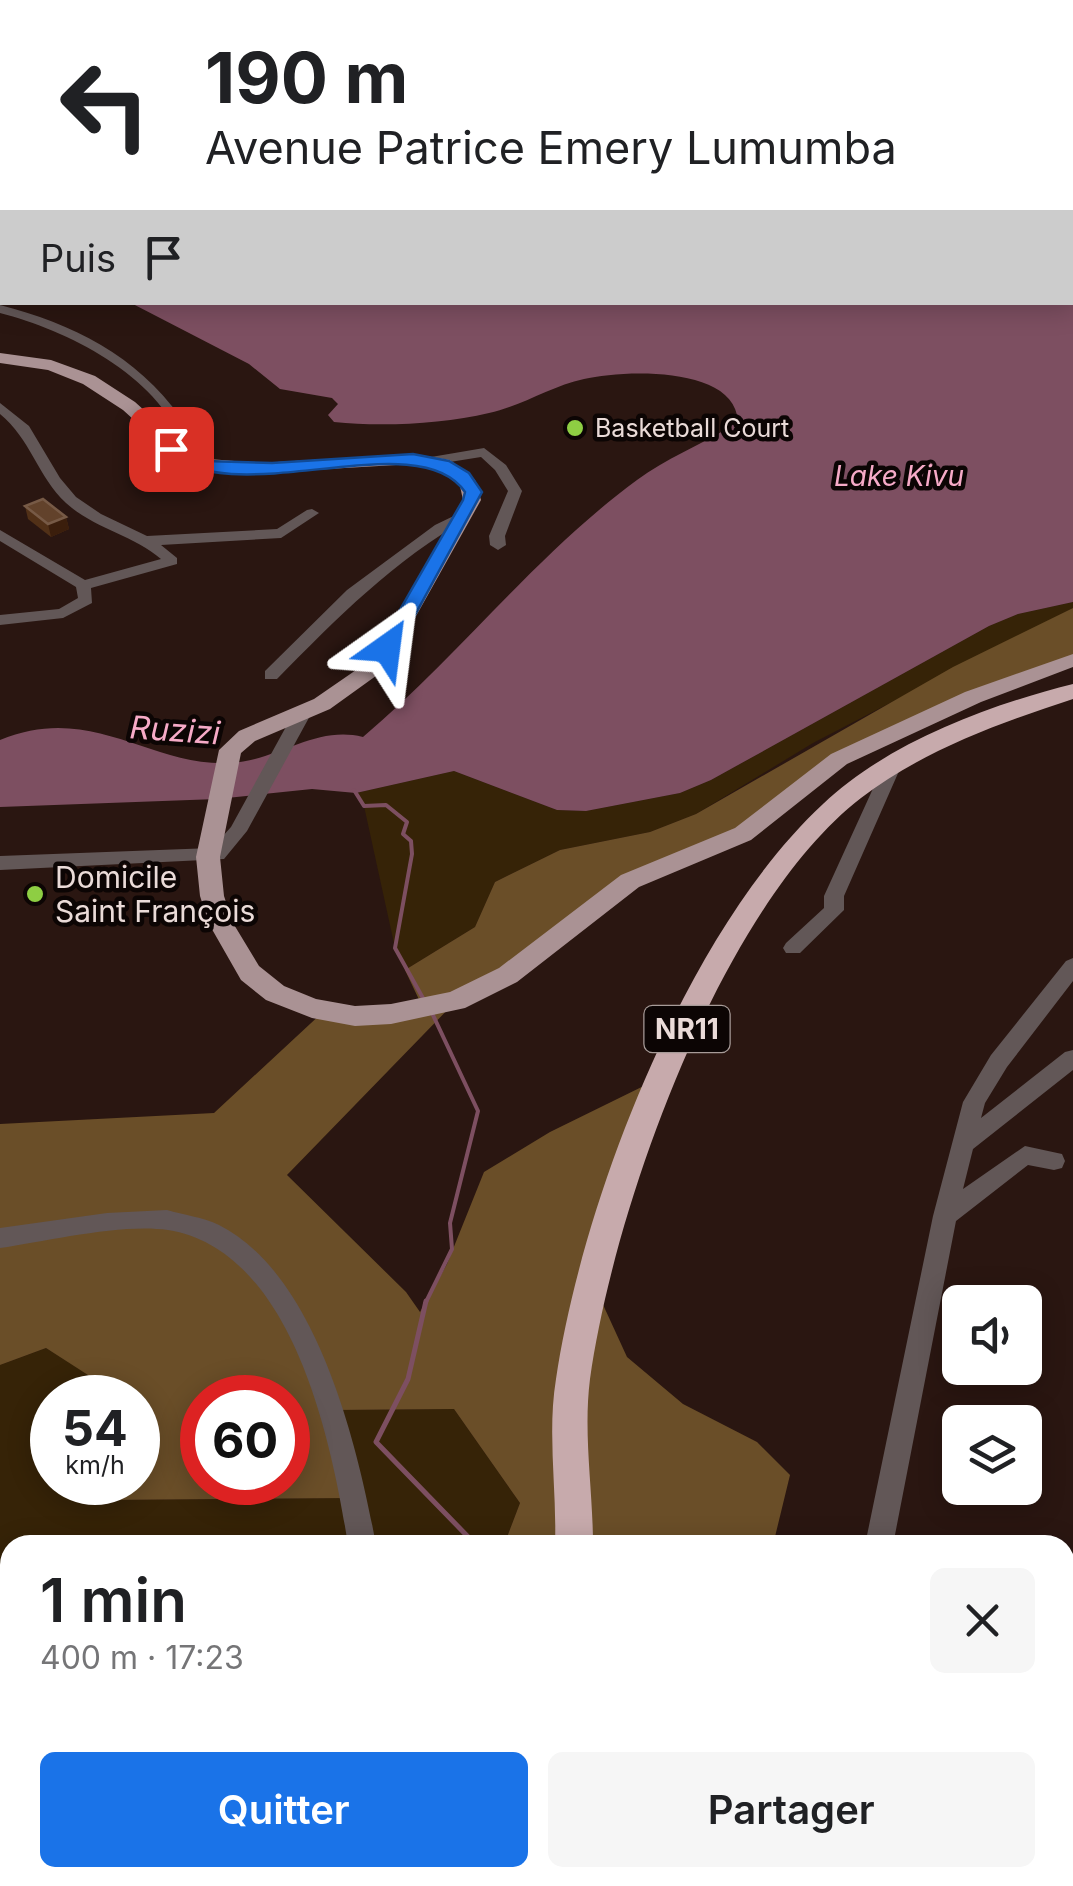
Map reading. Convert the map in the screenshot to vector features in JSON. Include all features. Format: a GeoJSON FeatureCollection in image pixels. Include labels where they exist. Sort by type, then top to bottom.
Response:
{"type":"FeatureCollection","features":[{"type":"Feature","properties":{"kind":"highway","name":"NR11"},"geometry":{"type":"LineString","coordinates":[[574,1535],[572,1381],[626,1173],[664,1076],[738,927],[831,810],[890,771],[985,720],[1073,691]]}},
{"type":"Feature","properties":{"kind":"main road"},"geometry":{"type":"LineString","coordinates":[[0,358],[51,365],[89,380],[128,406],[192,463],[260,468],[431,461],[454,469],[473,492],[464,515],[380,664],[367,676],[302,714],[247,736],[230,750],[208,857],[212,896],[221,924],[250,973],[275,993],[312,1008],[355,1016],[423,1009],[456,1001],[508,974],[630,880],[743,834],[839,759],[973,697],[1073,660]]}},
{"type":"Feature","properties":{"kind":"street"},"geometry":{"type":"LineString","coordinates":[[0,309],[57,326],[137,373],[163,398],[192,444],[192,463]]}},
{"type":"Feature","properties":{"kind":"street"},"geometry":{"type":"LineString","coordinates":[[0,407],[42,450],[64,494],[100,521],[143,541],[172,561],[83,586]]}},
{"type":"Feature","properties":{"kind":"street"},"geometry":{"type":"LineString","coordinates":[[431,461],[484,452],[502,468],[515,491],[496,536],[498,545]]}},
{"type":"Feature","properties":{"kind":"street"},"geometry":{"type":"LineString","coordinates":[[143,541],[281,532],[312,513]]}},
{"type":"Feature","properties":{"kind":"street"},"geometry":{"type":"LineString","coordinates":[[271,675],[353,593],[440,528],[464,515]]}},
{"type":"Feature","properties":{"kind":"street"},"geometry":{"type":"LineString","coordinates":[[0,535],[83,586],[86,600],[71,610],[0,620]]}},
{"type":"Feature","properties":{"kind":"street"},"geometry":{"type":"LineString","coordinates":[[0,863],[208,857],[223,850],[302,714]]}},
{"type":"Feature","properties":{"kind":"street"},"geometry":{"type":"LineString","coordinates":[[793,948],[834,910],[834,896],[890,771]]}},
{"type":"Feature","properties":{"kind":"street"},"geometry":{"type":"LineString","coordinates":[[882,1535],[944,1216],[974,1102],[1000,1060],[1073,966]]}},
{"type":"Feature","properties":{"kind":"street"},"geometry":{"type":"LineString","coordinates":[[960,1146],[1073,1058]]}},
{"type":"Feature","properties":{"kind":"street"},"geometry":{"type":"LineString","coordinates":[[944,1216],[1026,1155],[1054,1161]]}},
{"type":"Feature","properties":{"kind":"street"},"geometry":{"type":"LineString","coordinates":[[0,1238],[167,1220],[200,1229],[234,1249],[264,1279],[316,1360],[338,1428],[360,1535]]}},
{"type":"Feature","properties":{"kind":"shaded area"},"geometry":{"type":"Polygon","coordinates":[[[1073,602],[1073,608],[813,743],[696,814],[650,832],[560,850],[495,882],[475,927],[405,970],[395,948],[364,806],[356,793],[454,771],[557,810],[586,811],[680,793],[711,780],[989,626],[1018,614],[1073,602]]]}},
{"type":"Feature","properties":{"kind":"shaded area"},"geometry":{"type":"Polygon","coordinates":[[[1073,608],[1073,660],[873,742],[768,812],[655,870],[456,1001],[287,1175],[406,1292],[420,1312],[447,1264],[484,1172],[550,1132],[664,1076],[594,1285],[627,1357],[683,1404],[757,1442],[790,1475],[775,1535],[508,1535],[520,1503],[454,1409],[335,1410],[356,1498],[310,1498],[310,1375],[180,1375],[180,1499],[160,1500],[160,1375],[88,1375],[46,1348],[0,1365],[0,1124],[214,1113],[324,1011],[423,1008],[405,970],[475,927],[495,882],[560,850],[650,832],[696,814],[953,667],[1073,608]]]}},
{"type":"Feature","properties":{"kind":"shaded area"},"geometry":{"type":"Polygon","coordinates":[[[46,1348],[89,1375],[30,1375],[30,1505],[160,1505],[160,1500],[180,1499],[180,1505],[310,1505],[310,1498],[355,1498],[334,1410],[454,1409],[520,1503],[508,1535],[0,1535],[0,1365],[46,1348]]]}},
{"type":"Feature","properties":{"kind":"water","name":"Lake Kivu"},"geometry":{"type":"Polygon","coordinates":[[[135,305],[1073,305],[1073,602],[1018,614],[989,626],[711,780],[680,793],[586,811],[557,810],[454,771],[356,793],[312,789],[217,799],[0,807],[0,740],[33,730],[63,728],[92,732],[173,756],[230,763],[312,739],[363,737],[600,509],[648,472],[730,427],[737,415],[729,399],[714,387],[671,375],[623,374],[584,379],[471,417],[353,424],[334,422],[328,415],[338,404],[332,398],[280,389],[249,364],[135,305]]]}},
{"type":"Feature","properties":{"kind":"building"},"geometry":{"type":"Polygon","coordinates":[[[43,499],[66,517],[48,524],[25,506],[43,499]]]}},
{"type":"Feature","properties":{"kind":"waterway"},"geometry":{"type":"LineString","coordinates":[[354,790],[364,806],[386,805],[407,822],[403,834],[411,841],[412,854],[395,948],[424,1000]]}},
{"type":"Feature","properties":{"kind":"waterway"},"geometry":{"type":"LineString","coordinates":[[426,1303],[452,1249],[450,1223],[478,1111],[432,1013]]}},
{"type":"Feature","properties":{"kind":"waterway"},"geometry":{"type":"LineString","coordinates":[[426,1303],[408,1379],[376,1442],[466,1535]]}},
{"type":"Feature","properties":{"kind":"place","name":"Basketball Court"},"geometry":{"type":"Point","coordinates":[575,428]}},
{"type":"Feature","properties":{"kind":"place","name":"Domicile Saint François"},"geometry":{"type":"Point","coordinates":[35,894]}},
{"type":"Feature","properties":{"kind":"route"},"geometry":{"type":"LineString","coordinates":[[171,449],[192,463],[206,466],[312,467],[413,459],[444,464],[463,477],[473,492],[472,500],[387,648]]}},
{"type":"Feature","properties":{"kind":"water label","name":"Ruzizi"},"geometry":{"type":"Point","coordinates":[175,730]}}]}
